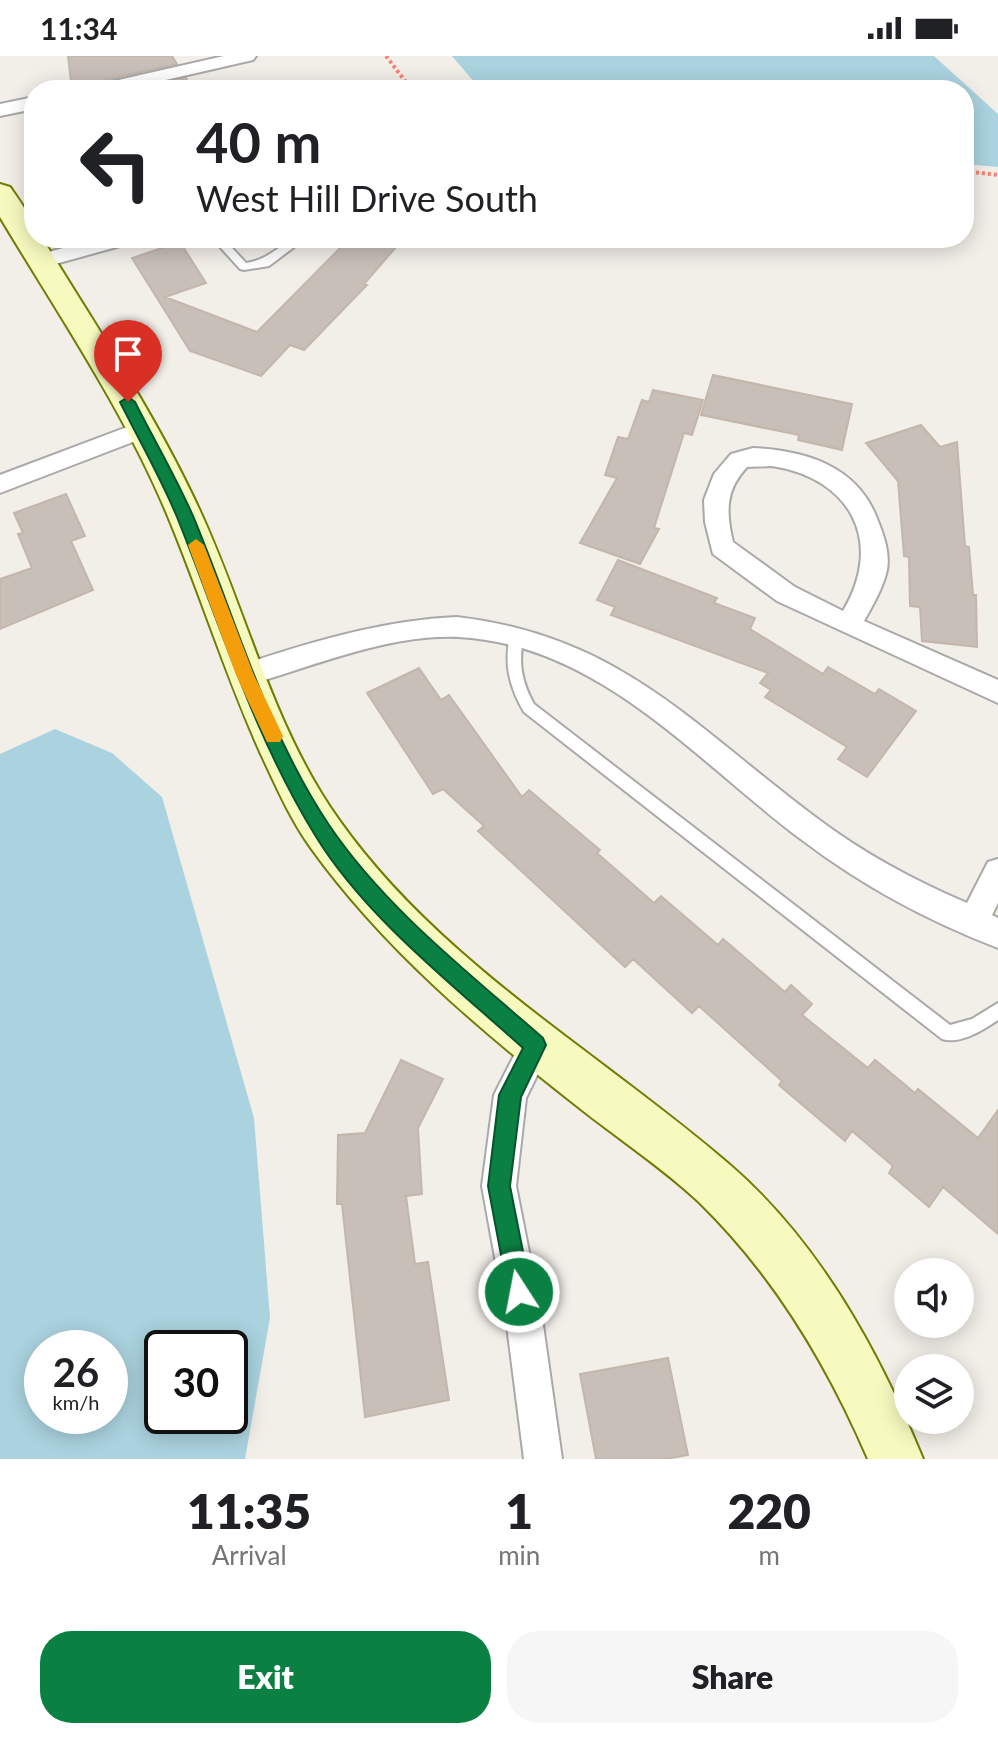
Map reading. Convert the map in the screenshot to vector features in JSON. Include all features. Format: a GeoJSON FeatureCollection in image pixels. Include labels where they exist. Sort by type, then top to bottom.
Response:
{"type":"FeatureCollection","features":[{"type":"Feature","properties":{"kind":"street"},"geometry":{"type":"LineString","coordinates":[[147,80],[167,76],[208,59],[247,56]]}},
{"type":"Feature","properties":{"kind":"street"},"geometry":{"type":"LineString","coordinates":[[0,110],[24,105]]}},
{"type":"Feature","properties":{"kind":"street"},"geometry":{"type":"LineString","coordinates":[[0,193],[24,233]]}},
{"type":"Feature","properties":{"kind":"street"},"geometry":{"type":"LineString","coordinates":[[33,248],[143,429],[184,514],[245,675],[292,777],[323,832],[368,888],[433,955],[536,1045],[715,1184],[773,1248],[820,1308],[867,1394],[896,1459]]}},
{"type":"Feature","properties":{"kind":"street"},"geometry":{"type":"LineString","coordinates":[[41,261],[88,248]]}},
{"type":"Feature","properties":{"kind":"street"},"geometry":{"type":"LineString","coordinates":[[0,484],[143,429]]}},
{"type":"Feature","properties":{"kind":"street"},"geometry":{"type":"LineString","coordinates":[[848,625],[869,588],[875,563],[866,516],[852,492],[830,474],[807,463],[776,457],[739,460],[717,488],[716,520],[722,547],[786,594],[848,625],[998,692]]}},
{"type":"Feature","properties":{"kind":"street"},"geometry":{"type":"LineString","coordinates":[[245,675],[422,629],[458,627],[517,635],[593,667],[676,721],[792,816],[877,875],[986,927],[998,872]]}},
{"type":"Feature","properties":{"kind":"street"},"geometry":{"type":"LineString","coordinates":[[536,1045],[510,1095],[499,1186],[524,1318],[543,1459]]}},
{"type":"Feature","properties":{"kind":"lane"},"geometry":{"type":"LineString","coordinates":[[223,248],[244,267],[265,264],[287,248]]}},
{"type":"Feature","properties":{"kind":"lane"},"geometry":{"type":"LineString","coordinates":[[517,635],[511,659],[516,687],[529,708],[948,1033],[976,1026],[998,1011]]}},
{"type":"Feature","properties":{"kind":"path"},"geometry":{"type":"LineString","coordinates":[[386,56],[404,80]]}},
{"type":"Feature","properties":{"kind":"path"},"geometry":{"type":"LineString","coordinates":[[974,172],[998,175]]}},
{"type":"Feature","properties":{"kind":"water"},"geometry":{"type":"Polygon","coordinates":[[[452,56],[934,56],[960,80],[472,80],[452,56]]]}},
{"type":"Feature","properties":{"kind":"water"},"geometry":{"type":"Polygon","coordinates":[[[974,92],[998,114],[998,167],[974,165],[974,92]]]}},
{"type":"Feature","properties":{"kind":"water"},"geometry":{"type":"Polygon","coordinates":[[[55,729],[112,753],[162,797],[254,1118],[270,1318],[245,1459],[0,1459],[0,754],[55,729]]]}},
{"type":"Feature","properties":{"kind":"building"},"geometry":{"type":"Polygon","coordinates":[[[68,56],[172,56],[177,64],[105,80],[71,80],[68,56]]]}},
{"type":"Feature","properties":{"kind":"building"},"geometry":{"type":"Polygon","coordinates":[[[162,248],[184,248],[206,283],[165,297],[257,332],[340,248],[395,248],[364,284],[367,285],[304,350],[290,345],[261,376],[190,351],[132,258],[162,248]]]}},
{"type":"Feature","properties":{"kind":"building"},"geometry":{"type":"Polygon","coordinates":[[[713,375],[852,404],[842,450],[798,440],[799,435],[701,415],[713,375]]]}},
{"type":"Feature","properties":{"kind":"building"},"geometry":{"type":"Polygon","coordinates":[[[653,390],[703,400],[692,435],[684,433],[654,528],[659,529],[640,564],[580,543],[617,478],[605,475],[618,437],[628,439],[642,400],[649,402],[653,390]]]}},
{"type":"Feature","properties":{"kind":"building"},"geometry":{"type":"Polygon","coordinates":[[[921,425],[940,447],[957,442],[965,546],[969,547],[973,595],[976,595],[977,647],[922,641],[920,607],[910,606],[909,557],[904,556],[898,481],[866,443],[921,425]]]}},
{"type":"Feature","properties":{"kind":"building"},"geometry":{"type":"Polygon","coordinates":[[[66,494],[85,536],[71,541],[93,590],[0,629],[0,579],[32,568],[18,534],[23,533],[14,513],[66,494]]]}},
{"type":"Feature","properties":{"kind":"building"},"geometry":{"type":"Polygon","coordinates":[[[618,560],[717,598],[714,603],[755,618],[750,629],[823,674],[828,667],[875,694],[879,689],[916,711],[867,777],[838,759],[847,747],[765,697],[771,690],[760,683],[768,673],[611,615],[615,607],[597,600],[618,560]]]}},
{"type":"Feature","properties":{"kind":"building"},"geometry":{"type":"Polygon","coordinates":[[[419,668],[441,700],[449,695],[522,797],[529,790],[600,850],[597,853],[654,903],[661,896],[718,945],[723,939],[785,992],[791,985],[812,1004],[802,1015],[868,1068],[875,1060],[915,1093],[918,1089],[978,1138],[998,1110],[998,1234],[943,1187],[929,1207],[889,1173],[893,1166],[852,1131],[845,1141],[779,1085],[782,1081],[699,1006],[692,1013],[633,959],[625,967],[478,831],[484,826],[443,789],[433,794],[367,693],[419,668]]]}},
{"type":"Feature","properties":{"kind":"building"},"geometry":{"type":"Polygon","coordinates":[[[401,1060],[443,1079],[418,1128],[422,1194],[406,1196],[415,1264],[428,1262],[449,1400],[365,1417],[342,1204],[337,1204],[338,1135],[365,1133],[401,1060]]]}},
{"type":"Feature","properties":{"kind":"building"},"geometry":{"type":"Polygon","coordinates":[[[668,1358],[688,1455],[665,1459],[596,1459],[580,1374],[668,1358]]]}},
{"type":"Feature","properties":{"kind":"slow traffic"},"geometry":{"type":"LineString","coordinates":[[196,545],[245,675],[274,736]]}},
{"type":"Feature","properties":{"kind":"route"},"geometry":{"type":"LineString","coordinates":[[128,402],[184,514],[245,675],[292,777],[323,832],[368,888],[433,955],[536,1045],[510,1095],[499,1186],[519,1292]]}}]}
